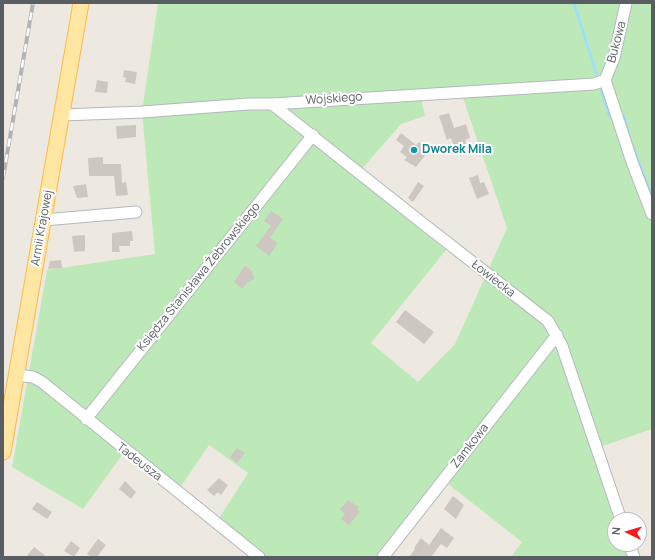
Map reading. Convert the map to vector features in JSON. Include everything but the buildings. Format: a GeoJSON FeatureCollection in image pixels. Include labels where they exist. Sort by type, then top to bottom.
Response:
{"type":"FeatureCollection","features":[{"type":"Feature","properties":{"kind":"main road","name":"Armii Krajowej"},"geometry":{"type":"LineString","coordinates":[[3,452],[81,3]]}},
{"type":"Feature","properties":{"kind":"street","name":"Bukowa"},"geometry":{"type":"LineString","coordinates":[[600,82],[614,58],[626,3]]}},
{"type":"Feature","properties":{"kind":"street","name":"Wojskiego"},"geometry":{"type":"LineString","coordinates":[[62,115],[142,112],[600,82]]}},
{"type":"Feature","properties":{"kind":"street"},"geometry":{"type":"LineString","coordinates":[[600,82],[652,214]]}},
{"type":"Feature","properties":{"kind":"street","name":"Łowiecka"},"geometry":{"type":"LineString","coordinates":[[272,104],[548,321],[562,346],[618,512]]}},
{"type":"Feature","properties":{"kind":"street","name":"Księdza Stanisława Żebrowskiego"},"geometry":{"type":"LineString","coordinates":[[86,419],[313,135]]}},
{"type":"Feature","properties":{"kind":"street"},"geometry":{"type":"LineString","coordinates":[[44,220],[136,212]]}},
{"type":"Feature","properties":{"kind":"street","name":"Zamkowa"},"geometry":{"type":"LineString","coordinates":[[382,557],[557,335]]}},
{"type":"Feature","properties":{"kind":"street","name":"Tadeusza"},"geometry":{"type":"LineString","coordinates":[[16,375],[33,377],[42,382],[259,557]]}},
{"type":"Feature","properties":{"kind":"green space"},"geometry":{"type":"Polygon","coordinates":[[[158,3],[652,3],[652,429],[597,448],[618,512],[607,512],[607,552],[632,552],[634,557],[511,557],[522,542],[443,480],[383,557],[259,557],[216,523],[248,473],[209,445],[177,492],[125,451],[83,509],[12,467],[47,270],[155,254],[142,112],[158,3]],[[461,92],[420,94],[425,116],[401,124],[355,177],[446,250],[371,343],[418,382],[455,344],[507,228],[461,92]]]}},
{"type":"Feature","properties":{"kind":"waterway"},"geometry":{"type":"LineString","coordinates":[[574,3],[598,79]]}},
{"type":"Feature","properties":{"kind":"waterway"},"geometry":{"type":"LineString","coordinates":[[600,86],[609,116],[614,116]]}},
{"type":"Feature","properties":{"kind":"waterway"},"geometry":{"type":"LineString","coordinates":[[621,115],[624,116],[630,139],[652,196]]}},
{"type":"Feature","properties":{"kind":"railway"},"geometry":{"type":"LineString","coordinates":[[3,178],[33,3]]}},
{"type":"Feature","properties":{"kind":"place","name":"Dworek Mila"},"geometry":{"type":"Point","coordinates":[414,150]}}]}
